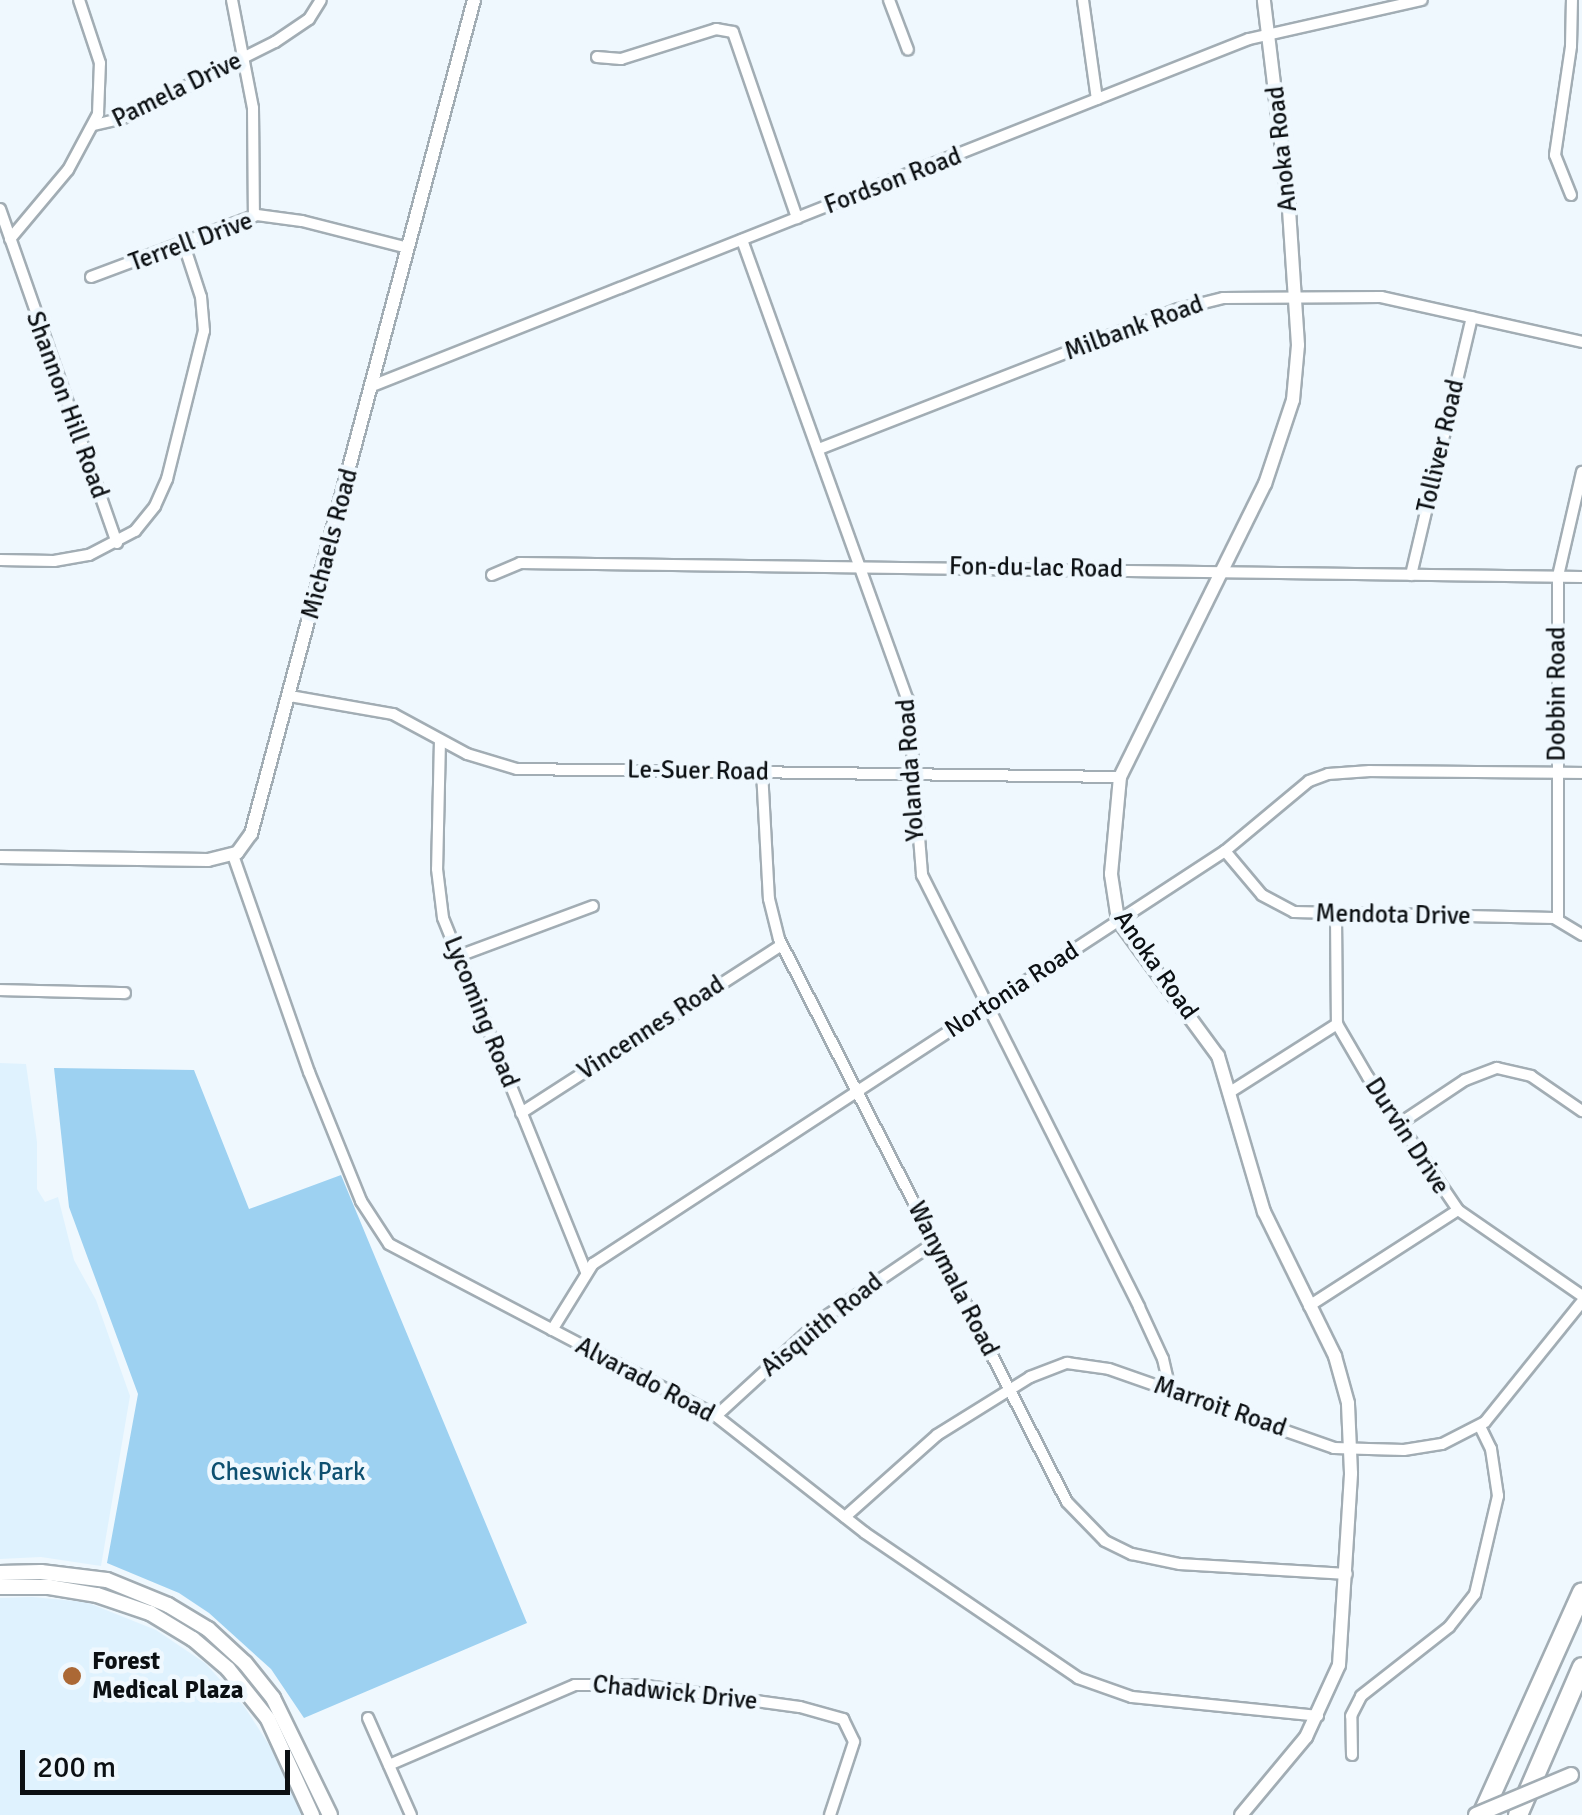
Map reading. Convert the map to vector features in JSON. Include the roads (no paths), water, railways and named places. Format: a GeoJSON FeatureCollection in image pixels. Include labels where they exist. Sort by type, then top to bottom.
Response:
{"type":"FeatureCollection","features":[{"type":"Feature","properties":{"kind":"highway"},"geometry":{"type":"LineString","coordinates":[[1479,1815],[1582,1592]]}},
{"type":"Feature","properties":{"kind":"highway"},"geometry":{"type":"LineString","coordinates":[[1518,1815],[1582,1667]]}},
{"type":"Feature","properties":{"kind":"main road"},"geometry":{"type":"LineString","coordinates":[[0,1573],[41,1572],[107,1580],[156,1599],[208,1629],[274,1698],[330,1815]]}},
{"type":"Feature","properties":{"kind":"main road"},"geometry":{"type":"LineString","coordinates":[[0,1587],[49,1587],[97,1594],[150,1614],[193,1639],[228,1669],[268,1719],[312,1815]]}},
{"type":"Feature","properties":{"kind":"main road"},"geometry":{"type":"LineString","coordinates":[[1479,1815],[1577,1772]]}},
{"type":"Feature","properties":{"kind":"street"},"geometry":{"type":"LineString","coordinates":[[79,0],[100,63],[102,86],[94,125]]}},
{"type":"Feature","properties":{"kind":"street"},"geometry":{"type":"LineString","coordinates":[[232,0],[256,130],[254,216]]}},
{"type":"Feature","properties":{"kind":"street","name":"Pamela Drive"},"geometry":{"type":"LineString","coordinates":[[10,238],[68,170],[94,125],[121,119],[296,30],[321,0]]}},
{"type":"Feature","properties":{"kind":"street","name":"Michaels Road"},"geometry":{"type":"LineString","coordinates":[[233,855],[244,846],[256,822],[474,0]]}},
{"type":"Feature","properties":{"kind":"street"},"geometry":{"type":"LineString","coordinates":[[889,0],[908,50]]}},
{"type":"Feature","properties":{"kind":"street"},"geometry":{"type":"LineString","coordinates":[[1083,0],[1096,99]]}},
{"type":"Feature","properties":{"kind":"street","name":"Anoka Road"},"geometry":{"type":"LineString","coordinates":[[1241,1815],[1318,1716],[1339,1665],[1348,1574],[1351,1447],[1340,1368],[1264,1212],[1218,1056],[1200,1026],[1118,920],[1111,874],[1120,777],[1285,433],[1297,376],[1295,301],[1264,0]]}},
{"type":"Feature","properties":{"kind":"street","name":"Fordson Road"},"geometry":{"type":"LineString","coordinates":[[372,386],[1269,34],[1422,0]]}},
{"type":"Feature","properties":{"kind":"street"},"geometry":{"type":"LineString","coordinates":[[1570,195],[1555,155],[1572,46],[1572,0]]}},
{"type":"Feature","properties":{"kind":"street"},"geometry":{"type":"LineString","coordinates":[[597,57],[621,59],[716,29],[733,32],[797,218]]}},
{"type":"Feature","properties":{"kind":"street","name":"Shannon Hill Road"},"geometry":{"type":"LineString","coordinates":[[0,209],[116,543]]}},
{"type":"Feature","properties":{"kind":"street","name":"Terrell Drive"},"geometry":{"type":"LineString","coordinates":[[90,277],[254,216],[302,221],[408,248]]}},
{"type":"Feature","properties":{"kind":"street","name":"Yolanda Road"},"geometry":{"type":"LineString","coordinates":[[742,240],[908,700],[916,845],[922,875],[1139,1307],[1163,1359],[1170,1390]]}},
{"type":"Feature","properties":{"kind":"street"},"geometry":{"type":"LineString","coordinates":[[0,560],[70,560],[116,543],[143,523],[160,496],[201,347],[203,312],[183,242]]}},
{"type":"Feature","properties":{"kind":"street","name":"Milbank Road"},"geometry":{"type":"LineString","coordinates":[[819,450],[1179,308],[1223,298],[1295,301],[1380,297],[1582,342]]}},
{"type":"Feature","properties":{"kind":"street","name":"Tolliver Road"},"geometry":{"type":"LineString","coordinates":[[1411,576],[1472,317]]}},
{"type":"Feature","properties":{"kind":"street","name":"Dobbin Road"},"geometry":{"type":"LineString","coordinates":[[1558,919],[1558,576],[1582,472]]}},
{"type":"Feature","properties":{"kind":"street","name":"Fon-du-lac Road"},"geometry":{"type":"LineString","coordinates":[[492,575],[520,563],[1582,576]]}},
{"type":"Feature","properties":{"kind":"street","name":"Le-Suer Road"},"geometry":{"type":"LineString","coordinates":[[290,696],[393,714],[491,763],[517,769],[1120,777]]}},
{"type":"Feature","properties":{"kind":"street","name":"Lycoming Road"},"geometry":{"type":"LineString","coordinates":[[440,740],[438,892],[456,957],[586,1272]]}},
{"type":"Feature","properties":{"kind":"street","name":"Wanymala Road"},"geometry":{"type":"LineString","coordinates":[[762,772],[769,898],[782,945],[1067,1502],[1105,1541],[1132,1554],[1180,1564],[1348,1574]]}},
{"type":"Feature","properties":{"kind":"street","name":"Nortonia Road"},"geometry":{"type":"LineString","coordinates":[[552,1330],[586,1272],[1225,851],[1295,790],[1328,774],[1582,773]]}},
{"type":"Feature","properties":{"kind":"street","name":"Mendota Drive"},"geometry":{"type":"LineString","coordinates":[[1225,851],[1274,904],[1294,912],[1558,919]]}},
{"type":"Feature","properties":{"kind":"street"},"geometry":{"type":"LineString","coordinates":[[0,857],[196,860],[233,855]]}},
{"type":"Feature","properties":{"kind":"street","name":"Alvarado Road"},"geometry":{"type":"LineString","coordinates":[[233,855],[309,1072],[371,1222],[403,1254],[716,1416],[844,1517],[1024,1644],[1093,1686],[1178,1704],[1318,1716]]}},
{"type":"Feature","properties":{"kind":"street"},"geometry":{"type":"LineString","coordinates":[[456,957],[592,906]]}},
{"type":"Feature","properties":{"kind":"street"},"geometry":{"type":"LineString","coordinates":[[1230,1092],[1337,1024],[1336,916]]}},
{"type":"Feature","properties":{"kind":"street"},"geometry":{"type":"LineString","coordinates":[[1558,919],[1582,935]]}},
{"type":"Feature","properties":{"kind":"street","name":"Vincennes Road"},"geometry":{"type":"LineString","coordinates":[[521,1112],[782,945]]}},
{"type":"Feature","properties":{"kind":"street"},"geometry":{"type":"LineString","coordinates":[[2,990],[124,993]]}},
{"type":"Feature","properties":{"kind":"street","name":"Durvin Drive"},"geometry":{"type":"LineString","coordinates":[[1337,1024],[1458,1210],[1582,1299]]}},
{"type":"Feature","properties":{"kind":"street"},"geometry":{"type":"LineString","coordinates":[[1399,1124],[1465,1080],[1498,1068],[1532,1076],[1582,1111]]}},
{"type":"Feature","properties":{"kind":"street"},"geometry":{"type":"LineString","coordinates":[[1309,1306],[1458,1210]]}},
{"type":"Feature","properties":{"kind":"street","name":"Aisquith Road"},"geometry":{"type":"LineString","coordinates":[[716,1416],[822,1320],[934,1243]]}},
{"type":"Feature","properties":{"kind":"street","name":"Marroit Road"},"geometry":{"type":"LineString","coordinates":[[844,1517],[929,1442],[1009,1389],[1040,1372],[1072,1363],[1109,1369],[1334,1448],[1421,1448],[1480,1426],[1512,1392],[1582,1299]]}},
{"type":"Feature","properties":{"kind":"street"},"geometry":{"type":"LineString","coordinates":[[1352,1754],[1351,1716],[1360,1696],[1448,1628],[1475,1594],[1498,1496],[1491,1450],[1480,1426]]}},
{"type":"Feature","properties":{"kind":"street","name":"Chadwick Drive"},"geometry":{"type":"LineString","coordinates":[[388,1765],[585,1683],[639,1685],[836,1715],[851,1728],[852,1755],[830,1815]]}},
{"type":"Feature","properties":{"kind":"street"},"geometry":{"type":"LineString","coordinates":[[368,1718],[411,1815]]}},
{"type":"Feature","properties":{"kind":"place","name":"Forest Medical Plaza"},"geometry":{"type":"Point","coordinates":[72,1676]}},
{"type":"Feature","properties":{"kind":"park label","name":"Cheswick Park"},"geometry":{"type":"Point","coordinates":[288,1472]}}]}
